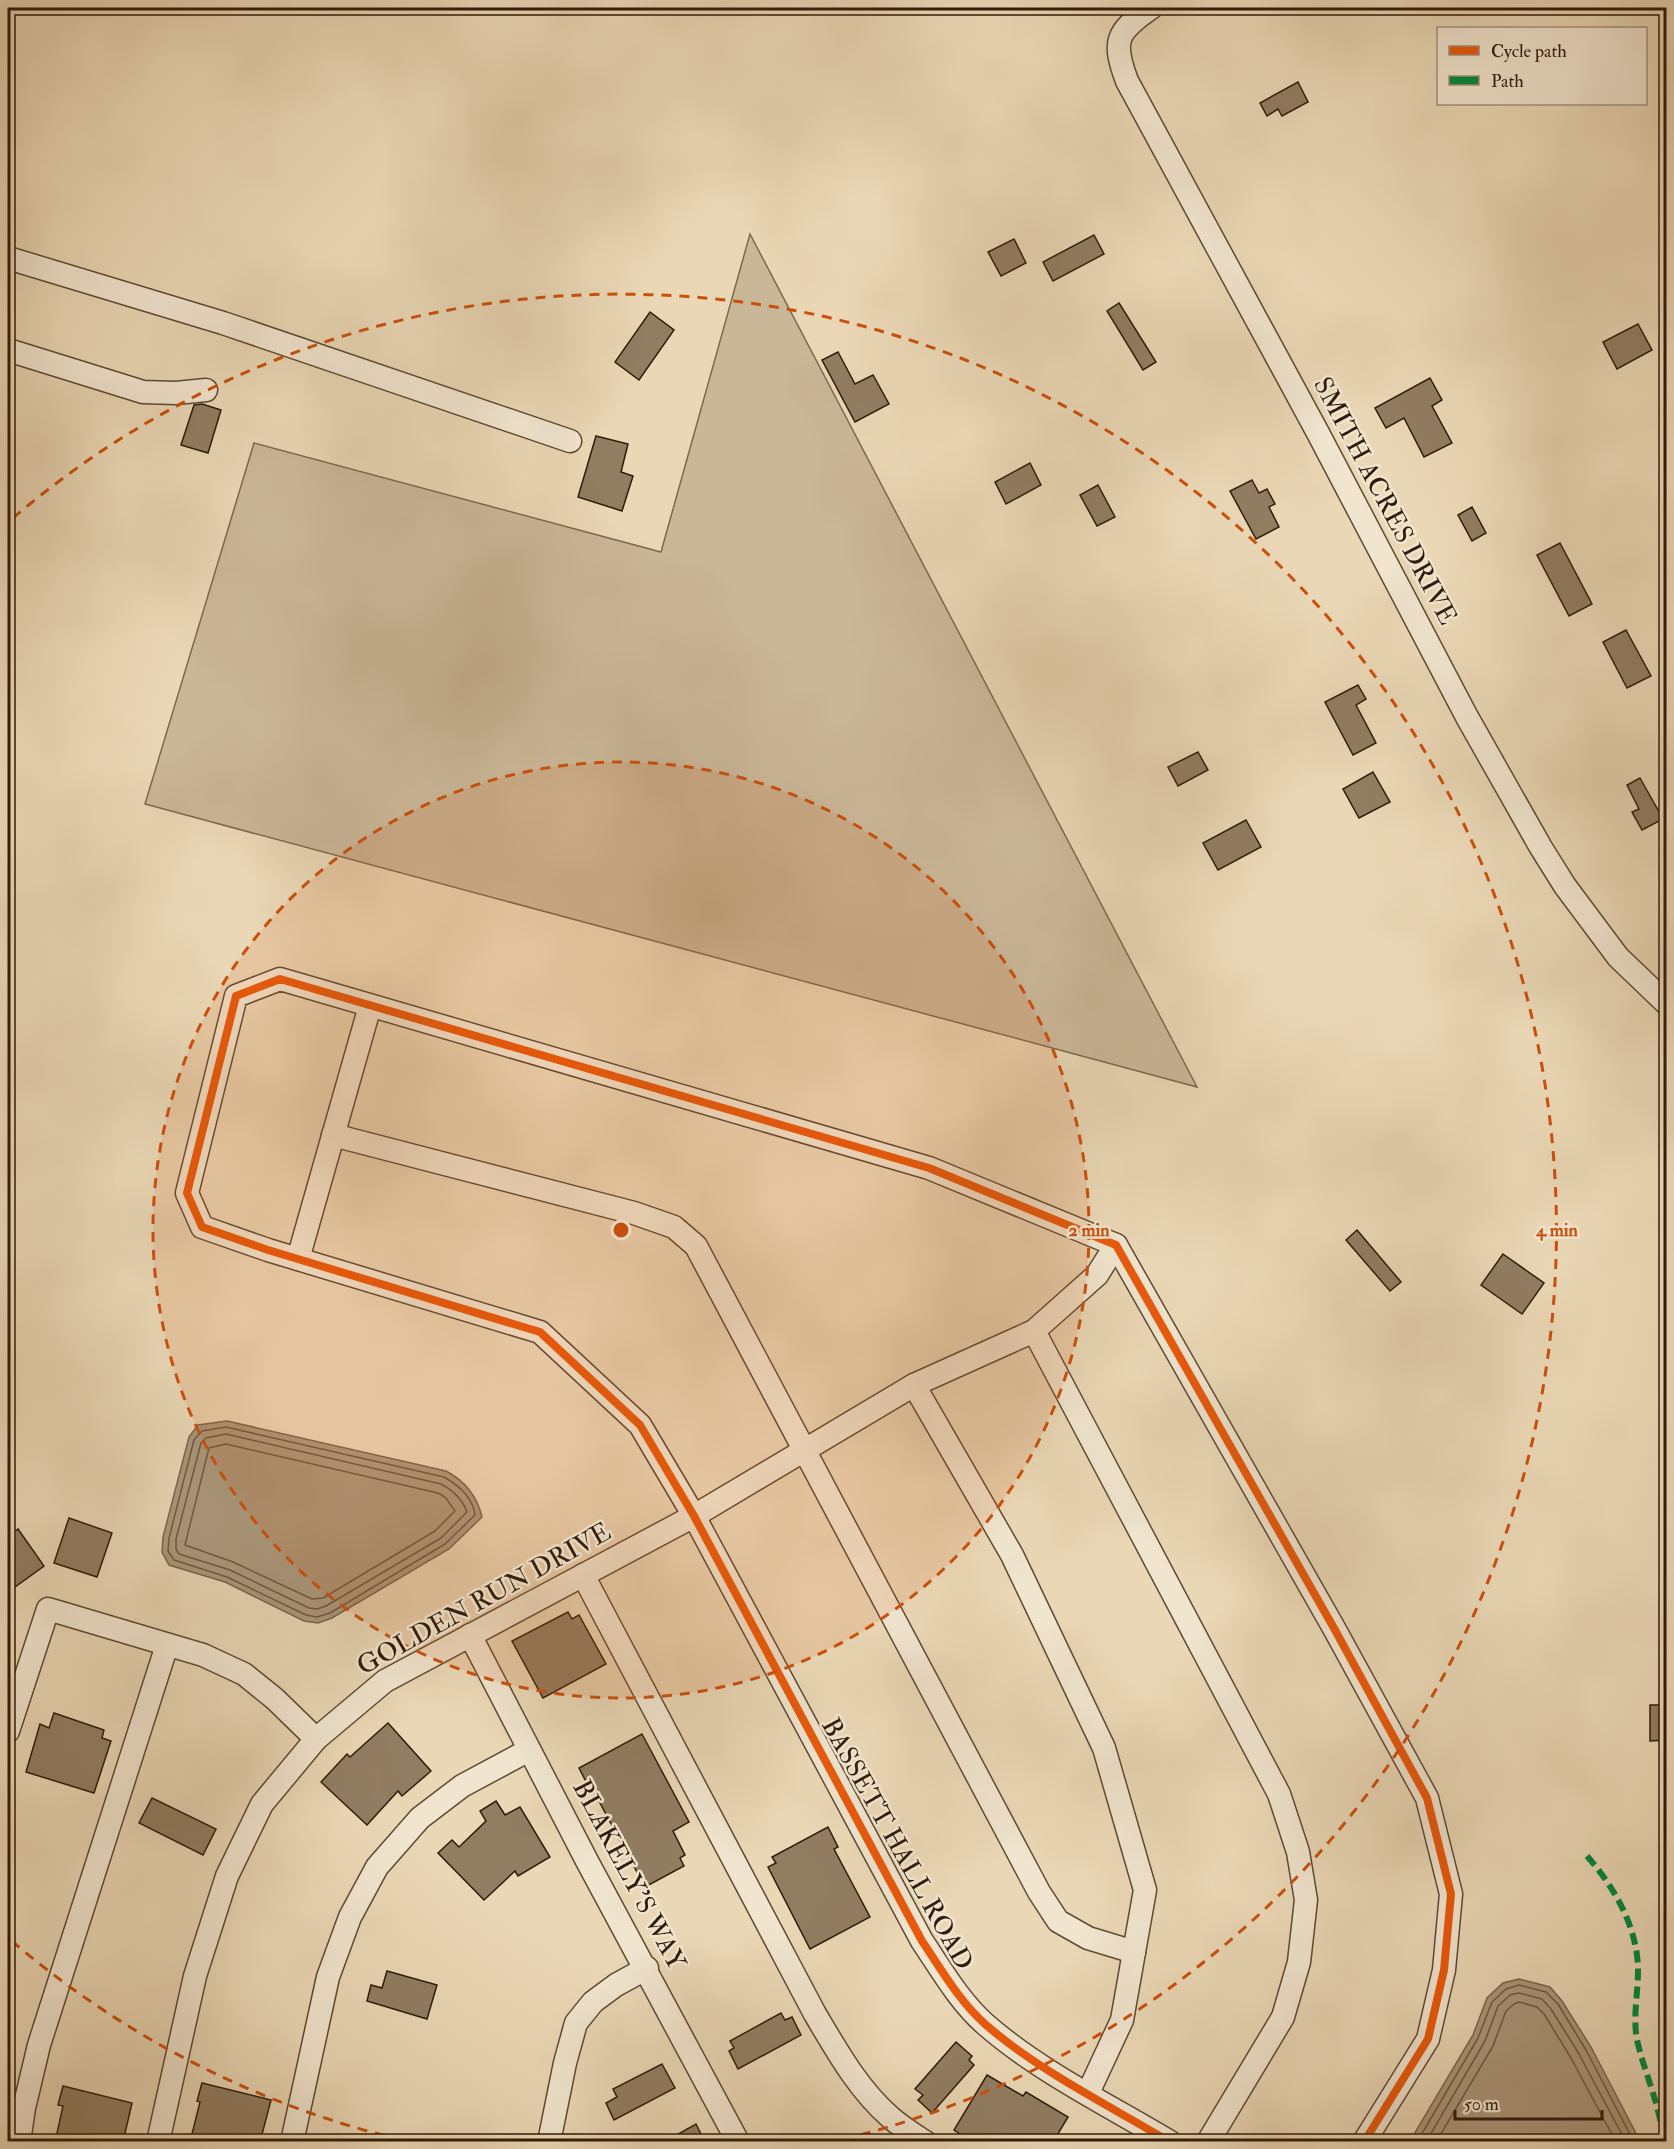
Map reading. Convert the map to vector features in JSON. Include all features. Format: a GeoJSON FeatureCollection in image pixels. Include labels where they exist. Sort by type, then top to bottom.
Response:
{"type":"FeatureCollection","features":[{"type":"Feature","properties":{"kind":"street","name":"SMITH ACRES DRIVE"},"geometry":{"type":"LineString","coordinates":[[1151,8],[1137,17],[1126,29],[1117,45],[1119,59],[1137,100],[1318,433],[1467,717],[1540,846],[1565,886],[1612,949],[1666,1003]]}},
{"type":"Feature","properties":{"kind":"street"},"geometry":{"type":"LineString","coordinates":[[8,258],[223,323],[570,441]]}},
{"type":"Feature","properties":{"kind":"street"},"geometry":{"type":"LineString","coordinates":[[8,350],[143,392],[176,393],[206,390]]}},
{"type":"Feature","properties":{"kind":"street","name":"BASSETT HALL ROAD"},"geometry":{"type":"LineString","coordinates":[[370,1006],[280,980],[236,996],[187,1193],[202,1227],[298,1259],[540,1332],[640,1425],[694,1516],[922,1941],[954,1989],[984,2023],[1029,2059],[1170,2142]]}},
{"type":"Feature","properties":{"kind":"street"},"geometry":{"type":"LineString","coordinates":[[298,1259],[370,1006],[929,1168],[1116,1245],[1335,1630],[1427,1798],[1451,1894],[1444,1970],[1428,2039],[1364,2142]]}},
{"type":"Feature","properties":{"kind":"street"},"geometry":{"type":"LineString","coordinates":[[333,1135],[634,1213],[674,1227],[696,1246],[1046,1902],[1058,1921],[1088,1938],[1134,1952]]}},
{"type":"Feature","properties":{"kind":"street","name":"GOLDEN RUN DRIVE"},"geometry":{"type":"LineString","coordinates":[[158,2142],[195,1976],[226,1876],[262,1804],[315,1739],[385,1681],[694,1516],[914,1384],[1034,1331],[1096,1275],[1116,1245]]}},
{"type":"Feature","properties":{"kind":"street"},"geometry":{"type":"LineString","coordinates":[[1034,1331],[1279,1794],[1298,1852],[1306,1900],[1299,1962],[1283,2017],[1208,2142]]}},
{"type":"Feature","properties":{"kind":"street"},"geometry":{"type":"LineString","coordinates":[[914,1384],[1012,1555],[1104,1748],[1145,1890],[1122,2020],[1088,2093]]}},
{"type":"Feature","properties":{"kind":"street"},"geometry":{"type":"LineString","coordinates":[[583,1575],[815,2014],[845,2063],[868,2094],[891,2118],[925,2142]]}},
{"type":"Feature","properties":{"kind":"street"},"geometry":{"type":"LineString","coordinates":[[8,1731],[48,1610],[203,1655],[244,1674],[275,1699],[315,1739]]}},
{"type":"Feature","properties":{"kind":"street","name":"BLAKELY'S WAY"},"geometry":{"type":"LineString","coordinates":[[470,1635],[738,2142]]}},
{"type":"Feature","properties":{"kind":"street"},"geometry":{"type":"LineString","coordinates":[[19,2142],[24,2108],[39,2046],[167,1645]]}},
{"type":"Feature","properties":{"kind":"street"},"geometry":{"type":"LineString","coordinates":[[292,2142],[328,1977],[350,1917],[377,1867],[420,1818],[462,1786],[529,1750]]}},
{"type":"Feature","properties":{"kind":"street"},"geometry":{"type":"LineString","coordinates":[[549,2142],[565,2063],[576,2023],[593,2002],[616,1985],[647,1968]]}},
{"type":"Feature","properties":{"kind":"shaded area"},"geometry":{"type":"Polygon","coordinates":[[[750,234],[1197,1087],[145,804],[254,443],[661,552],[750,234]]]}},
{"type":"Feature","properties":{"kind":"water"},"geometry":{"type":"Polygon","coordinates":[[[227,1421],[446,1471],[459,1479],[469,1490],[477,1502],[482,1517],[449,1549],[332,1618],[318,1623],[304,1621],[225,1582],[169,1565],[162,1552],[163,1537],[189,1437],[198,1425],[227,1421]]]}},
{"type":"Feature","properties":{"kind":"water"},"geometry":{"type":"Polygon","coordinates":[[[1519,1979],[1550,1987],[1562,2001],[1591,2047],[1640,2141],[1410,2141],[1473,2035],[1487,1998],[1503,1983],[1519,1979]]]}},
{"type":"Feature","properties":{"kind":"building"},"geometry":{"type":"Polygon","coordinates":[[[1298,82],[1308,102],[1282,116],[1278,109],[1267,116],[1260,103],[1298,82]]]}},
{"type":"Feature","properties":{"kind":"building"},"geometry":{"type":"Polygon","coordinates":[[[1094,235],[1104,254],[1053,281],[1043,262],[1094,235]]]}},
{"type":"Feature","properties":{"kind":"building"},"geometry":{"type":"Polygon","coordinates":[[[1014,239],[1026,263],[1001,276],[988,252],[1014,239]]]}},
{"type":"Feature","properties":{"kind":"building"},"geometry":{"type":"Polygon","coordinates":[[[1119,303],[1156,362],[1143,370],[1107,311],[1119,303]]]}},
{"type":"Feature","properties":{"kind":"building"},"geometry":{"type":"Polygon","coordinates":[[[650,312],[674,330],[639,380],[615,362],[650,312]]]}},
{"type":"Feature","properties":{"kind":"building"},"geometry":{"type":"Polygon","coordinates":[[[1638,324],[1652,350],[1617,369],[1603,342],[1638,324]]]}},
{"type":"Feature","properties":{"kind":"building"},"geometry":{"type":"Polygon","coordinates":[[[838,352],[855,384],[873,375],[889,404],[855,422],[822,360],[838,352]]]}},
{"type":"Feature","properties":{"kind":"building"},"geometry":{"type":"Polygon","coordinates":[[[1430,378],[1442,400],[1432,406],[1452,443],[1424,457],[1404,418],[1386,428],[1375,408],[1430,378]]]}},
{"type":"Feature","properties":{"kind":"building"},"geometry":{"type":"Polygon","coordinates":[[[202,404],[221,410],[208,453],[181,445],[194,405],[202,404]]]}},
{"type":"Feature","properties":{"kind":"building"},"geometry":{"type":"Polygon","coordinates":[[[596,436],[628,444],[621,472],[633,476],[622,511],[578,497],[596,436]]]}},
{"type":"Feature","properties":{"kind":"building"},"geometry":{"type":"Polygon","coordinates":[[[1030,463],[1041,485],[1006,504],[995,482],[1030,463]]]}},
{"type":"Feature","properties":{"kind":"building"},"geometry":{"type":"Polygon","coordinates":[[[1252,480],[1259,493],[1267,489],[1275,504],[1269,507],[1279,527],[1256,539],[1230,491],[1252,480]]]}},
{"type":"Feature","properties":{"kind":"building"},"geometry":{"type":"Polygon","coordinates":[[[1098,485],[1115,517],[1097,526],[1080,495],[1098,485]]]}},
{"type":"Feature","properties":{"kind":"building"},"geometry":{"type":"Polygon","coordinates":[[[1472,507],[1486,533],[1472,541],[1458,515],[1472,507]]]}},
{"type":"Feature","properties":{"kind":"building"},"geometry":{"type":"Polygon","coordinates":[[[1560,543],[1592,604],[1569,616],[1537,555],[1560,543]]]}},
{"type":"Feature","properties":{"kind":"building"},"geometry":{"type":"Polygon","coordinates":[[[1626,630],[1651,676],[1627,688],[1603,642],[1626,630]]]}},
{"type":"Feature","properties":{"kind":"building"},"geometry":{"type":"Polygon","coordinates":[[[1358,685],[1366,699],[1356,705],[1376,743],[1353,755],[1325,702],[1358,685]]]}},
{"type":"Feature","properties":{"kind":"building"},"geometry":{"type":"Polygon","coordinates":[[[1198,752],[1208,770],[1178,786],[1168,767],[1198,752]]]}},
{"type":"Feature","properties":{"kind":"building"},"geometry":{"type":"Polygon","coordinates":[[[1373,772],[1390,802],[1359,818],[1343,789],[1373,772]]]}},
{"type":"Feature","properties":{"kind":"building"},"geometry":{"type":"Polygon","coordinates":[[[1640,778],[1663,819],[1642,830],[1632,812],[1639,809],[1627,785],[1640,778]]]}},
{"type":"Feature","properties":{"kind":"building"},"geometry":{"type":"Polygon","coordinates":[[[1246,820],[1261,847],[1218,870],[1203,843],[1246,820]]]}},
{"type":"Feature","properties":{"kind":"building"},"geometry":{"type":"Polygon","coordinates":[[[1357,1230],[1401,1282],[1390,1291],[1346,1240],[1357,1230]]]}},
{"type":"Feature","properties":{"kind":"building"},"geometry":{"type":"Polygon","coordinates":[[[1503,1254],[1544,1283],[1522,1314],[1481,1285],[1503,1254]]]}},
{"type":"Feature","properties":{"kind":"building"},"geometry":{"type":"Polygon","coordinates":[[[69,1518],[112,1533],[97,1577],[54,1563],[69,1518]]]}},
{"type":"Feature","properties":{"kind":"building"},"geometry":{"type":"Polygon","coordinates":[[[18,1529],[44,1566],[8,1592],[8,1536],[18,1529]]]}},
{"type":"Feature","properties":{"kind":"building"},"geometry":{"type":"Polygon","coordinates":[[[568,1612],[572,1619],[579,1615],[606,1664],[543,1698],[512,1641],[568,1612]]]}},
{"type":"Feature","properties":{"kind":"building"},"geometry":{"type":"Polygon","coordinates":[[[1650,1705],[1666,1705],[1666,1740],[1650,1741],[1650,1705]]]}},
{"type":"Feature","properties":{"kind":"building"},"geometry":{"type":"Polygon","coordinates":[[[54,1713],[104,1730],[102,1738],[111,1741],[94,1793],[26,1772],[40,1724],[49,1728],[54,1713]]]}},
{"type":"Feature","properties":{"kind":"building"},"geometry":{"type":"Polygon","coordinates":[[[388,1723],[431,1771],[402,1796],[398,1791],[367,1825],[321,1782],[347,1754],[350,1757],[388,1723]]]}},
{"type":"Feature","properties":{"kind":"building"},"geometry":{"type":"Polygon","coordinates":[[[642,1734],[689,1822],[673,1831],[685,1855],[680,1858],[684,1866],[645,1887],[579,1768],[642,1734]]]}},
{"type":"Feature","properties":{"kind":"building"},"geometry":{"type":"Polygon","coordinates":[[[152,1798],[216,1829],[203,1855],[139,1823],[152,1798]]]}},
{"type":"Feature","properties":{"kind":"building"},"geometry":{"type":"Polygon","coordinates":[[[496,1801],[505,1815],[520,1807],[550,1857],[518,1876],[515,1871],[484,1900],[438,1853],[452,1840],[459,1847],[486,1821],[480,1811],[496,1801]]]}},
{"type":"Feature","properties":{"kind":"building"},"geometry":{"type":"Polygon","coordinates":[[[828,1827],[838,1847],[834,1849],[870,1917],[810,1949],[768,1867],[776,1863],[772,1857],[828,1827]]]}},
{"type":"Feature","properties":{"kind":"building"},"geometry":{"type":"Polygon","coordinates":[[[387,1971],[437,1985],[427,2019],[367,2001],[371,1985],[382,1988],[387,1971]]]}},
{"type":"Feature","properties":{"kind":"building"},"geometry":{"type":"Polygon","coordinates":[[[781,2013],[785,2020],[792,2017],[801,2035],[738,2069],[729,2051],[734,2048],[730,2041],[781,2013]]]}},
{"type":"Feature","properties":{"kind":"building"},"geometry":{"type":"Polygon","coordinates":[[[956,2042],[972,2056],[969,2060],[974,2065],[932,2113],[918,2100],[923,2095],[915,2089],[956,2042]]]}},
{"type":"Feature","properties":{"kind":"building"},"geometry":{"type":"Polygon","coordinates":[[[662,2064],[675,2088],[614,2120],[606,2103],[617,2097],[613,2089],[662,2064]]]}},
{"type":"Feature","properties":{"kind":"building"},"geometry":{"type":"Polygon","coordinates":[[[987,2075],[1023,2096],[1026,2092],[1068,2117],[1053,2142],[972,2142],[954,2130],[987,2075]]]}},
{"type":"Feature","properties":{"kind":"building"},"geometry":{"type":"Polygon","coordinates":[[[202,2083],[271,2100],[260,2142],[190,2142],[200,2102],[197,2101],[202,2083]]]}},
{"type":"Feature","properties":{"kind":"building"},"geometry":{"type":"Polygon","coordinates":[[[63,2086],[132,2103],[123,2142],[55,2142],[63,2106],[58,2105],[63,2086]]]}},
{"type":"Feature","properties":{"kind":"building"},"geometry":{"type":"Polygon","coordinates":[[[696,2124],[705,2142],[664,2142],[696,2124]]]}},
{"type":"Feature","properties":{"kind":"marked path"},"geometry":{"type":"LineString","coordinates":[[1587,1856],[1607,1881],[1623,1909],[1634,1939],[1638,1971],[1636,2035],[1656,2104],[1663,2142]]}},
{"type":"Feature","properties":{"kind":"cycle path"},"geometry":{"type":"LineString","coordinates":[[1170,2142],[1074,2087],[1005,2041],[976,2015],[943,1974],[922,1941],[694,1516],[640,1425],[540,1332],[268,1250],[202,1227],[187,1193],[236,996],[280,979],[929,1168],[1116,1245],[1335,1630],[1427,1798],[1451,1894],[1444,1970],[1428,2039],[1364,2142]]}}]}
